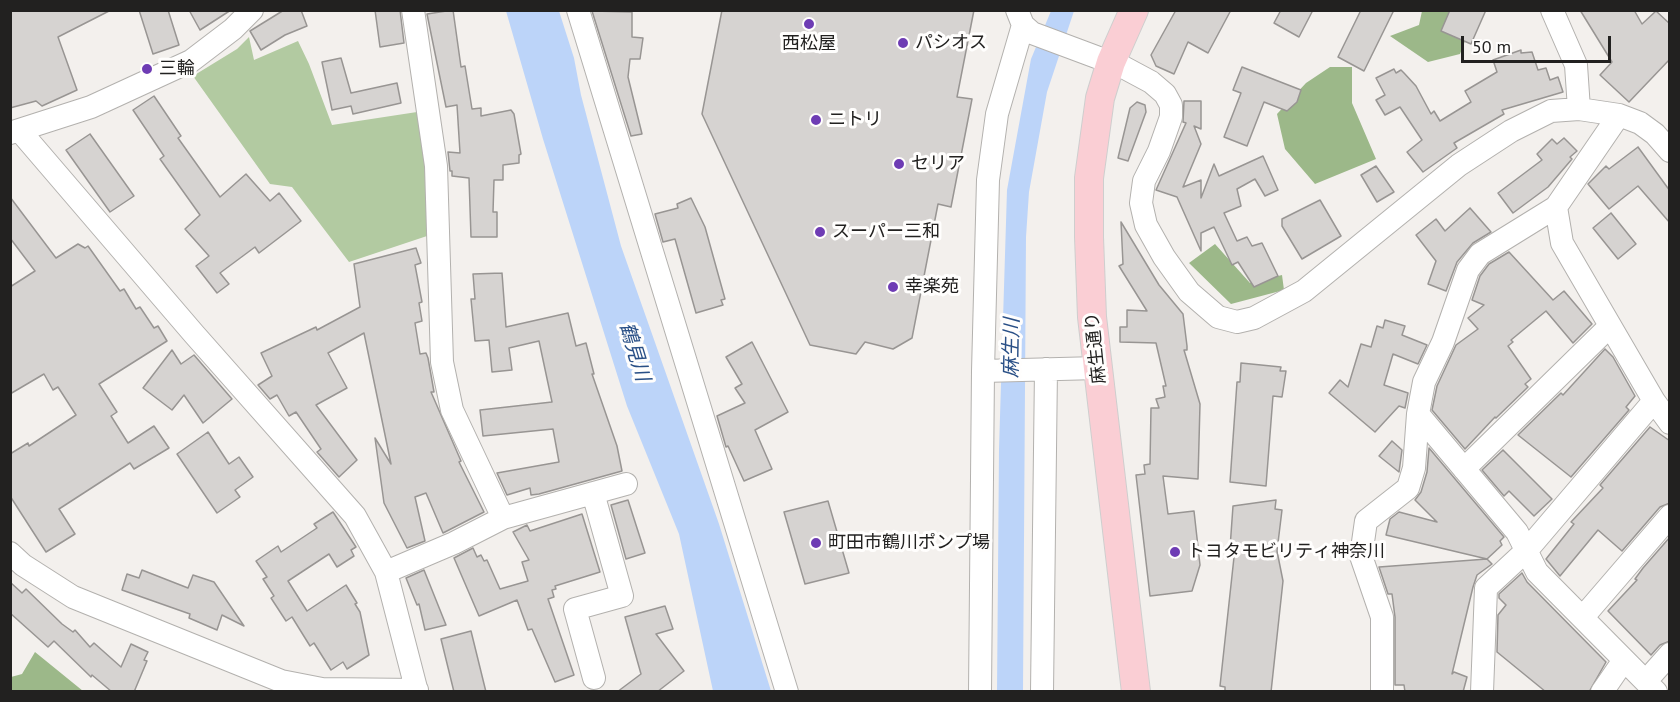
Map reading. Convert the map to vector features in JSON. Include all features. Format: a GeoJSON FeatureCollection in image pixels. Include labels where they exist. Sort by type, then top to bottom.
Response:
{"type":"FeatureCollection","features":[{"type":"Feature","properties":{"kind":"main road","name":"麻生通り"},"geometry":{"type":"LineString","coordinates":[[1134,10],[1111,62],[1094,127],[1089,178],[1092,316],[1136,692]]}},
{"type":"Feature","properties":{"kind":"street"},"geometry":{"type":"LineString","coordinates":[[10,553],[22,565],[73,597],[281,681],[322,689],[417,691],[386,572],[364,529],[341,498],[15,132],[91,107],[191,61],[233,30],[252,10]]}},
{"type":"Feature","properties":{"kind":"street"},"geometry":{"type":"LineString","coordinates":[[413,10],[436,166],[442,362],[452,410],[503,518]]}},
{"type":"Feature","properties":{"kind":"street"},"geometry":{"type":"LineString","coordinates":[[578,10],[787,692]]}},
{"type":"Feature","properties":{"kind":"street"},"geometry":{"type":"LineString","coordinates":[[1552,10],[1576,65],[1579,109]]}},
{"type":"Feature","properties":{"kind":"street"},"geometry":{"type":"LineString","coordinates":[[981,692],[989,370],[988,180],[997,114],[1022,21],[1038,36],[1111,62],[1151,82],[1165,94],[1171,105],[1171,117],[1144,181],[1141,203],[1146,225],[1189,292],[1218,317],[1237,322],[1254,318],[1304,291],[1450,171],[1511,131],[1551,111],[1579,109],[1618,115],[1640,123],[1662,127],[1670,151]]}},
{"type":"Feature","properties":{"kind":"street"},"geometry":{"type":"LineString","coordinates":[[1382,692],[1382,617],[1361,556],[1366,521],[1408,488],[1414,468],[1418,414],[1424,382],[1443,342],[1468,270],[1480,254],[1556,207],[1618,115]]}},
{"type":"Feature","properties":{"kind":"street"},"geometry":{"type":"LineString","coordinates":[[1556,207],[1562,243],[1654,402],[1670,423]]}},
{"type":"Feature","properties":{"kind":"street"},"geometry":{"type":"LineString","coordinates":[[1464,469],[1610,326]]}},
{"type":"Feature","properties":{"kind":"street"},"geometry":{"type":"LineString","coordinates":[[989,370],[1098,368]]}},
{"type":"Feature","properties":{"kind":"street"},"geometry":{"type":"LineString","coordinates":[[1039,369],[1042,692]]}},
{"type":"Feature","properties":{"kind":"street"},"geometry":{"type":"LineString","coordinates":[[1482,692],[1486,588],[1527,550],[1654,402]]}},
{"type":"Feature","properties":{"kind":"street"},"geometry":{"type":"LineString","coordinates":[[1418,414],[1517,532],[1537,572],[1651,686],[1670,654]]}},
{"type":"Feature","properties":{"kind":"street"},"geometry":{"type":"LineString","coordinates":[[386,572],[454,543],[503,518],[626,484]]}},
{"type":"Feature","properties":{"kind":"street"},"geometry":{"type":"LineString","coordinates":[[593,493],[622,596],[575,609],[594,678]]}},
{"type":"Feature","properties":{"kind":"street"},"geometry":{"type":"LineString","coordinates":[[1583,617],[1670,516]]}},
{"type":"Feature","properties":{"kind":"street"},"geometry":{"type":"LineString","coordinates":[[1602,692],[1624,660]]}},
{"type":"Feature","properties":{"kind":"green space"},"geometry":{"type":"Polygon","coordinates":[[[1422,11],[1472,11],[1472,23],[1460,54],[1428,62],[1390,36],[1419,25],[1422,11]]]}},
{"type":"Feature","properties":{"kind":"green space"},"geometry":{"type":"Polygon","coordinates":[[[249,37],[254,60],[298,41],[332,125],[417,112],[429,184],[430,235],[349,262],[292,187],[270,184],[193,76],[237,49],[249,37]]]}},
{"type":"Feature","properties":{"kind":"green space"},"geometry":{"type":"Polygon","coordinates":[[[1330,67],[1352,67],[1352,103],[1376,159],[1315,184],[1285,149],[1277,114],[1306,83],[1330,67]]]}},
{"type":"Feature","properties":{"kind":"green space"},"geometry":{"type":"Polygon","coordinates":[[[1215,244],[1250,283],[1282,275],[1284,290],[1231,304],[1189,263],[1215,244]]]}},
{"type":"Feature","properties":{"kind":"green space"},"geometry":{"type":"Polygon","coordinates":[[[35,652],[83,691],[11,691],[11,677],[22,674],[35,652]]]}},
{"type":"Feature","properties":{"kind":"water","name":"鶴見川"},"geometry":{"type":"Polygon","coordinates":[[[506,11],[559,11],[574,58],[581,95],[621,246],[719,524],[771,691],[713,691],[679,534],[627,406],[543,139],[506,11]]]}},
{"type":"Feature","properties":{"kind":"water","name":"麻生川"},"geometry":{"type":"Polygon","coordinates":[[[1051,11],[1074,11],[1047,92],[1029,192],[1026,237],[1023,691],[997,692],[999,449],[1007,190],[1031,59],[1051,11]]]}},
{"type":"Feature","properties":{"kind":"building"},"geometry":{"type":"Polygon","coordinates":[[[10,10],[111,10],[58,37],[77,90],[42,106],[36,101],[10,108],[10,10]]]}},
{"type":"Feature","properties":{"kind":"building"},"geometry":{"type":"Polygon","coordinates":[[[139,10],[168,10],[179,45],[153,54],[139,10]]]}},
{"type":"Feature","properties":{"kind":"building"},"geometry":{"type":"Polygon","coordinates":[[[189,10],[231,10],[200,30],[189,10]]]}},
{"type":"Feature","properties":{"kind":"building"},"geometry":{"type":"Polygon","coordinates":[[[284,10],[301,10],[307,26],[285,35],[261,50],[250,31],[284,10]]]}},
{"type":"Feature","properties":{"kind":"building"},"geometry":{"type":"Polygon","coordinates":[[[375,10],[400,10],[404,43],[380,47],[375,10]]]}},
{"type":"Feature","properties":{"kind":"building"},"geometry":{"type":"Polygon","coordinates":[[[453,10],[461,67],[465,66],[472,109],[481,108],[481,116],[511,110],[514,114],[521,154],[519,163],[503,165],[503,180],[494,180],[493,212],[497,212],[497,237],[471,237],[469,178],[452,176],[452,171],[450,171],[448,152],[460,153],[457,105],[446,107],[427,14],[453,10]]]}},
{"type":"Feature","properties":{"kind":"building"},"geometry":{"type":"Polygon","coordinates":[[[722,10],[974,10],[957,97],[972,99],[951,207],[938,204],[912,338],[893,349],[865,342],[856,354],[810,345],[702,114],[722,10]]]}},
{"type":"Feature","properties":{"kind":"building"},"geometry":{"type":"Polygon","coordinates":[[[1176,10],[1231,10],[1208,53],[1188,42],[1174,74],[1156,66],[1151,55],[1176,10]]]}},
{"type":"Feature","properties":{"kind":"building"},"geometry":{"type":"Polygon","coordinates":[[[1281,10],[1313,10],[1299,37],[1274,23],[1281,10]]]}},
{"type":"Feature","properties":{"kind":"building"},"geometry":{"type":"Polygon","coordinates":[[[1361,10],[1394,10],[1364,71],[1338,57],[1361,10]]]}},
{"type":"Feature","properties":{"kind":"building"},"geometry":{"type":"Polygon","coordinates":[[[1450,10],[1486,10],[1471,44],[1441,31],[1450,10]]]}},
{"type":"Feature","properties":{"kind":"building"},"geometry":{"type":"Polygon","coordinates":[[[1580,10],[1634,10],[1642,24],[1656,11],[1670,24],[1670,59],[1629,102],[1600,75],[1612,62],[1580,10]]]}},
{"type":"Feature","properties":{"kind":"building"},"geometry":{"type":"Polygon","coordinates":[[[592,11],[632,12],[632,37],[643,38],[640,59],[630,59],[628,77],[642,134],[631,136],[592,11]]]}},
{"type":"Feature","properties":{"kind":"building"},"geometry":{"type":"Polygon","coordinates":[[[1521,50],[1521,53],[1532,52],[1538,70],[1546,68],[1550,80],[1558,77],[1563,92],[1502,110],[1504,114],[1454,143],[1457,148],[1423,172],[1407,152],[1422,140],[1400,107],[1385,115],[1376,100],[1385,95],[1376,78],[1394,69],[1396,73],[1401,70],[1416,86],[1431,114],[1434,111],[1440,121],[1471,102],[1465,91],[1497,72],[1493,60],[1521,50]]]}},
{"type":"Feature","properties":{"kind":"building"},"geometry":{"type":"Polygon","coordinates":[[[341,58],[351,93],[397,83],[401,103],[353,114],[351,106],[332,110],[322,62],[341,58]]]}},
{"type":"Feature","properties":{"kind":"building"},"geometry":{"type":"Polygon","coordinates":[[[1242,67],[1301,90],[1297,102],[1287,111],[1264,102],[1247,146],[1224,137],[1241,93],[1233,90],[1242,67]]]}},
{"type":"Feature","properties":{"kind":"building"},"geometry":{"type":"Polygon","coordinates":[[[154,96],[181,136],[178,138],[220,197],[246,174],[270,201],[279,193],[301,221],[259,253],[255,247],[220,273],[229,284],[217,293],[196,266],[209,256],[185,229],[200,215],[160,159],[164,156],[133,110],[154,96]]]}},
{"type":"Feature","properties":{"kind":"building"},"geometry":{"type":"Polygon","coordinates":[[[1184,101],[1201,101],[1201,129],[1194,126],[1201,144],[1183,187],[1201,180],[1201,198],[1214,164],[1219,176],[1263,156],[1278,190],[1265,196],[1255,179],[1237,189],[1241,206],[1224,213],[1237,241],[1247,237],[1252,246],[1262,243],[1278,276],[1254,287],[1238,262],[1232,265],[1214,227],[1201,233],[1201,251],[1177,197],[1156,190],[1186,123],[1183,122],[1184,101]]]}},
{"type":"Feature","properties":{"kind":"building"},"geometry":{"type":"Polygon","coordinates":[[[1137,102],[1145,105],[1146,112],[1128,161],[1118,158],[1130,108],[1137,102]]]}},
{"type":"Feature","properties":{"kind":"building"},"geometry":{"type":"Polygon","coordinates":[[[90,134],[134,196],[110,212],[66,150],[90,134]]]}},
{"type":"Feature","properties":{"kind":"building"},"geometry":{"type":"Polygon","coordinates":[[[1564,138],[1577,151],[1570,157],[1572,159],[1548,187],[1513,213],[1498,193],[1542,160],[1537,154],[1552,139],[1557,144],[1564,138]]]}},
{"type":"Feature","properties":{"kind":"building"},"geometry":{"type":"Polygon","coordinates":[[[1638,147],[1670,191],[1670,223],[1638,186],[1609,209],[1588,184],[1606,166],[1609,169],[1638,147]]]}},
{"type":"Feature","properties":{"kind":"building"},"geometry":{"type":"Polygon","coordinates":[[[1376,166],[1394,192],[1377,202],[1361,175],[1376,166]]]}},
{"type":"Feature","properties":{"kind":"building"},"geometry":{"type":"Polygon","coordinates":[[[10,197],[56,258],[78,244],[85,248],[88,246],[120,291],[124,289],[136,309],[140,307],[154,328],[158,326],[167,341],[99,384],[117,412],[111,416],[128,443],[154,426],[169,448],[134,469],[130,463],[59,509],[75,534],[46,552],[10,496],[10,454],[28,443],[29,446],[76,415],[58,387],[53,390],[44,374],[10,394],[10,287],[35,271],[10,238],[10,197]]]}},
{"type":"Feature","properties":{"kind":"building"},"geometry":{"type":"Polygon","coordinates":[[[691,198],[705,227],[725,299],[721,300],[723,305],[696,313],[675,239],[663,242],[655,214],[678,208],[677,204],[691,198]]]}},
{"type":"Feature","properties":{"kind":"building"},"geometry":{"type":"Polygon","coordinates":[[[1320,200],[1341,236],[1302,259],[1282,226],[1282,219],[1320,200]]]}},
{"type":"Feature","properties":{"kind":"building"},"geometry":{"type":"Polygon","coordinates":[[[1470,208],[1491,232],[1473,243],[1457,262],[1446,291],[1428,284],[1436,261],[1416,235],[1436,219],[1445,231],[1470,208]]]}},
{"type":"Feature","properties":{"kind":"building"},"geometry":{"type":"Polygon","coordinates":[[[1611,213],[1636,244],[1618,259],[1593,228],[1611,213]]]}},
{"type":"Feature","properties":{"kind":"building"},"geometry":{"type":"Polygon","coordinates":[[[1121,222],[1159,285],[1183,314],[1187,346],[1187,350],[1184,350],[1200,404],[1198,479],[1163,476],[1168,514],[1194,511],[1200,565],[1192,591],[1150,596],[1136,475],[1145,474],[1144,465],[1150,464],[1151,408],[1159,408],[1156,399],[1165,397],[1163,386],[1166,386],[1156,343],[1120,342],[1120,327],[1127,327],[1127,310],[1147,311],[1119,266],[1123,264],[1121,222]]]}},
{"type":"Feature","properties":{"kind":"building"},"geometry":{"type":"Polygon","coordinates":[[[416,248],[421,263],[415,265],[422,302],[419,303],[422,321],[415,323],[420,354],[426,353],[434,392],[431,392],[461,461],[459,462],[484,512],[443,533],[426,493],[415,497],[425,541],[407,548],[384,503],[375,438],[391,464],[364,333],[328,353],[347,388],[316,405],[357,460],[339,477],[317,452],[321,449],[296,412],[289,416],[277,395],[270,399],[258,385],[272,376],[261,353],[316,327],[317,330],[360,307],[354,264],[416,248]]]}},
{"type":"Feature","properties":{"kind":"building"},"geometry":{"type":"Polygon","coordinates":[[[1509,252],[1553,300],[1564,291],[1592,324],[1573,343],[1546,311],[1511,340],[1513,342],[1508,346],[1531,379],[1525,384],[1528,387],[1465,449],[1432,410],[1437,386],[1456,345],[1478,329],[1468,318],[1484,305],[1472,300],[1480,276],[1489,264],[1509,252]]]}},
{"type":"Feature","properties":{"kind":"building"},"geometry":{"type":"Polygon","coordinates":[[[502,273],[506,327],[568,313],[576,346],[586,343],[594,374],[592,374],[617,446],[622,471],[539,494],[531,495],[530,488],[507,495],[497,473],[559,462],[553,429],[483,436],[480,410],[552,402],[539,341],[509,348],[512,370],[492,372],[489,340],[475,341],[471,299],[475,299],[473,274],[502,273]]]}},
{"type":"Feature","properties":{"kind":"building"},"geometry":{"type":"Polygon","coordinates":[[[1385,320],[1405,326],[1402,335],[1427,345],[1418,364],[1393,354],[1384,385],[1408,393],[1405,408],[1399,406],[1375,432],[1329,393],[1340,380],[1348,387],[1361,344],[1371,347],[1377,326],[1383,328],[1385,320]]]}},
{"type":"Feature","properties":{"kind":"building"},"geometry":{"type":"Polygon","coordinates":[[[752,342],[788,412],[755,430],[772,469],[744,481],[728,446],[726,447],[717,416],[745,403],[735,388],[742,384],[726,357],[752,342]]]}},
{"type":"Feature","properties":{"kind":"building"},"geometry":{"type":"Polygon","coordinates":[[[1605,349],[1613,357],[1635,396],[1626,407],[1629,410],[1571,477],[1518,435],[1561,393],[1563,395],[1605,349]]]}},
{"type":"Feature","properties":{"kind":"building"},"geometry":{"type":"Polygon","coordinates":[[[172,350],[181,364],[194,355],[232,399],[203,423],[184,395],[172,410],[143,388],[172,350]]]}},
{"type":"Feature","properties":{"kind":"building"},"geometry":{"type":"Polygon","coordinates":[[[1241,363],[1281,367],[1280,371],[1286,371],[1282,397],[1273,396],[1266,486],[1230,482],[1237,382],[1240,382],[1241,363]]]}},
{"type":"Feature","properties":{"kind":"building"},"geometry":{"type":"Polygon","coordinates":[[[1650,427],[1670,441],[1670,503],[1660,507],[1622,551],[1598,530],[1560,576],[1546,559],[1574,524],[1571,522],[1603,488],[1600,485],[1650,427]]]}},
{"type":"Feature","properties":{"kind":"building"},"geometry":{"type":"Polygon","coordinates":[[[208,432],[229,464],[239,457],[253,477],[235,490],[240,497],[217,513],[177,454],[208,432]]]}},
{"type":"Feature","properties":{"kind":"building"},"geometry":{"type":"Polygon","coordinates":[[[1392,441],[1402,450],[1399,472],[1379,456],[1392,441]]]}},
{"type":"Feature","properties":{"kind":"building"},"geometry":{"type":"Polygon","coordinates":[[[1429,448],[1504,537],[1500,541],[1502,545],[1487,559],[1386,535],[1390,519],[1399,512],[1437,522],[1415,500],[1421,492],[1427,472],[1429,448]]]}},
{"type":"Feature","properties":{"kind":"building"},"geometry":{"type":"Polygon","coordinates":[[[1503,450],[1552,499],[1534,516],[1509,491],[1504,496],[1482,470],[1503,450]]]}},
{"type":"Feature","properties":{"kind":"building"},"geometry":{"type":"Polygon","coordinates":[[[628,500],[645,553],[626,559],[611,505],[628,500]]]}},
{"type":"Feature","properties":{"kind":"building"},"geometry":{"type":"Polygon","coordinates":[[[1276,500],[1275,509],[1282,510],[1277,551],[1283,581],[1271,692],[1225,692],[1225,687],[1220,686],[1235,548],[1230,548],[1233,506],[1276,500]]]}},
{"type":"Feature","properties":{"kind":"building","name":"町田市鶴川ポンプ場"},"geometry":{"type":"Polygon","coordinates":[[[828,501],[849,573],[805,584],[784,512],[828,501]]]}},
{"type":"Feature","properties":{"kind":"building"},"geometry":{"type":"Polygon","coordinates":[[[333,512],[356,547],[351,550],[354,556],[337,567],[329,554],[288,581],[307,611],[346,585],[357,603],[355,604],[360,612],[369,655],[347,669],[343,662],[331,670],[314,643],[310,646],[292,617],[286,621],[271,598],[274,596],[263,579],[267,577],[256,561],[278,546],[281,552],[317,528],[314,524],[333,512]]]}},
{"type":"Feature","properties":{"kind":"building"},"geometry":{"type":"Polygon","coordinates":[[[582,514],[600,572],[555,586],[556,589],[552,590],[554,597],[548,599],[574,675],[555,682],[532,629],[528,630],[517,600],[479,616],[454,558],[473,548],[477,557],[481,555],[484,561],[487,560],[500,589],[528,581],[522,562],[529,560],[513,532],[527,525],[530,531],[582,514]]]}},
{"type":"Feature","properties":{"kind":"building"},"geometry":{"type":"Polygon","coordinates":[[[1670,537],[1670,641],[1660,645],[1651,655],[1608,611],[1637,580],[1635,579],[1643,568],[1670,537]]]}},
{"type":"Feature","properties":{"kind":"building"},"geometry":{"type":"Polygon","coordinates":[[[1487,559],[1492,564],[1477,575],[1452,674],[1454,672],[1467,677],[1463,692],[1405,692],[1404,685],[1395,685],[1395,617],[1392,594],[1388,594],[1379,567],[1487,559]]]}},
{"type":"Feature","properties":{"kind":"building"},"geometry":{"type":"Polygon","coordinates":[[[142,570],[188,588],[193,575],[214,582],[244,626],[222,615],[217,630],[189,618],[190,614],[122,590],[127,574],[139,578],[142,570]]]}},
{"type":"Feature","properties":{"kind":"building"},"geometry":{"type":"Polygon","coordinates":[[[424,570],[446,625],[425,630],[419,604],[417,605],[406,578],[424,570]]]}},
{"type":"Feature","properties":{"kind":"building"},"geometry":{"type":"Polygon","coordinates":[[[1522,573],[1527,582],[1606,662],[1589,692],[1546,692],[1497,652],[1498,615],[1506,605],[1499,598],[1499,594],[1522,573]]]}},
{"type":"Feature","properties":{"kind":"building"},"geometry":{"type":"Polygon","coordinates":[[[10,582],[22,593],[26,589],[62,624],[73,632],[75,630],[90,647],[94,643],[121,667],[131,644],[148,652],[144,660],[147,661],[134,692],[112,692],[92,675],[91,677],[54,641],[48,647],[10,613],[10,582]]]}},
{"type":"Feature","properties":{"kind":"building"},"geometry":{"type":"Polygon","coordinates":[[[665,606],[673,629],[656,634],[684,671],[657,692],[617,692],[641,674],[625,617],[665,606]]]}},
{"type":"Feature","properties":{"kind":"building"},"geometry":{"type":"Polygon","coordinates":[[[471,631],[486,692],[454,692],[441,639],[471,631]]]}},
{"type":"Feature","properties":{"kind":"place","name":"西松屋"},"geometry":{"type":"Point","coordinates":[809,24]}},
{"type":"Feature","properties":{"kind":"place","name":"パシオス"},"geometry":{"type":"Point","coordinates":[903,43]}},
{"type":"Feature","properties":{"kind":"place","name":"三輪"},"geometry":{"type":"Point","coordinates":[147,69]}},
{"type":"Feature","properties":{"kind":"place","name":"ニトリ"},"geometry":{"type":"Point","coordinates":[816,120]}},
{"type":"Feature","properties":{"kind":"place","name":"セリア"},"geometry":{"type":"Point","coordinates":[899,164]}},
{"type":"Feature","properties":{"kind":"place","name":"スーパー三和"},"geometry":{"type":"Point","coordinates":[820,232]}},
{"type":"Feature","properties":{"kind":"place","name":"幸楽苑"},"geometry":{"type":"Point","coordinates":[893,287]}},
{"type":"Feature","properties":{"kind":"place","name":"町田市鶴川ポンプ場"},"geometry":{"type":"Point","coordinates":[816,543]}},
{"type":"Feature","properties":{"kind":"place","name":"トヨタモビリティ神奈川"},"geometry":{"type":"Point","coordinates":[1175,552]}}]}
